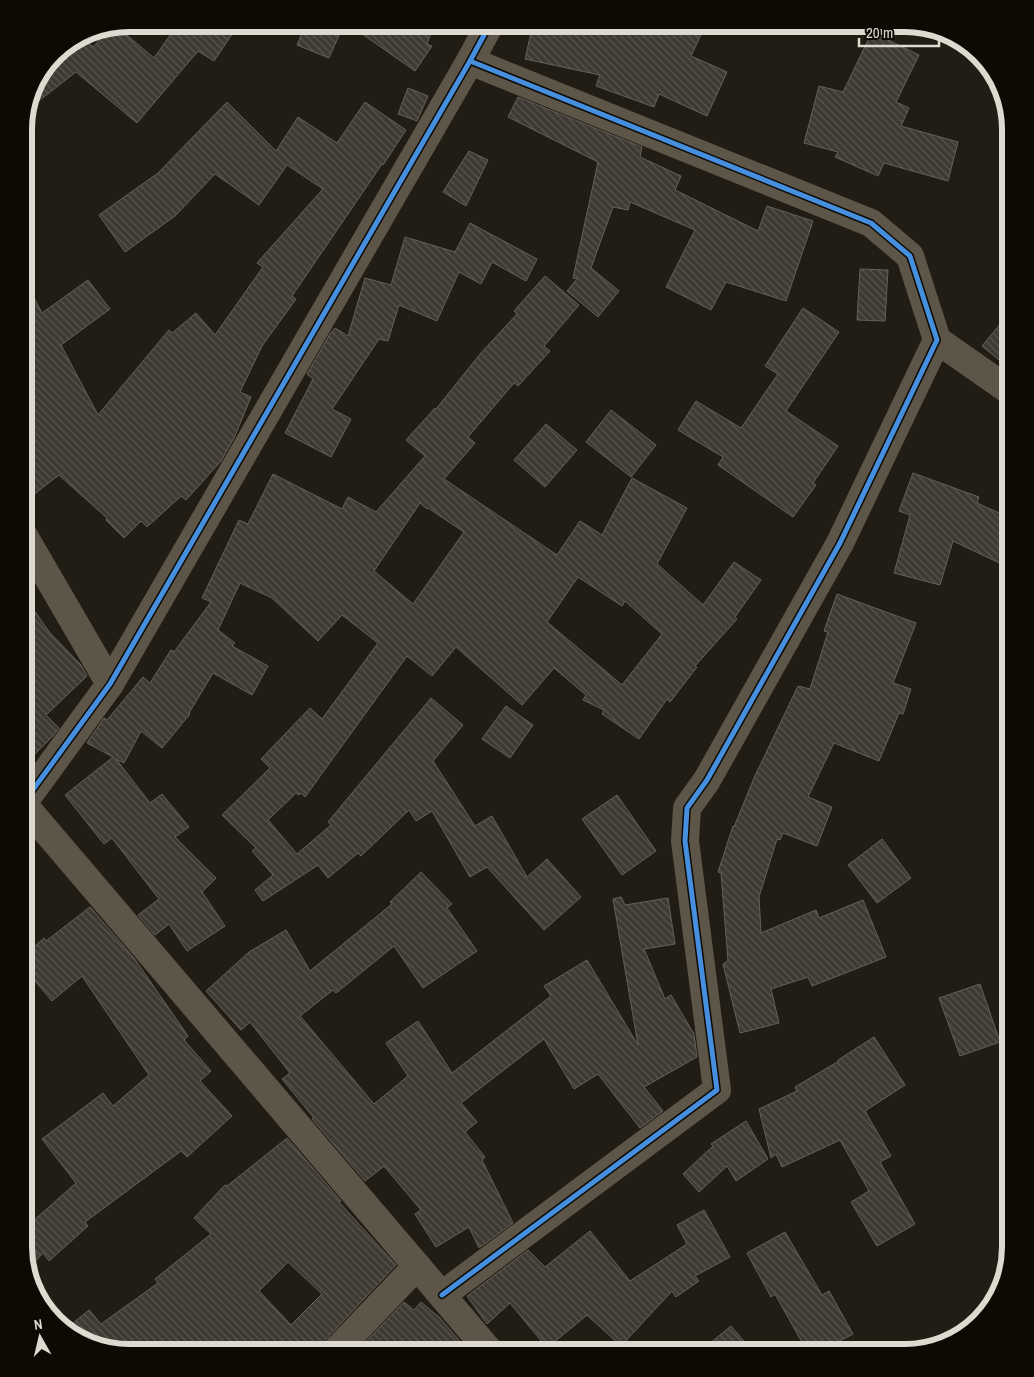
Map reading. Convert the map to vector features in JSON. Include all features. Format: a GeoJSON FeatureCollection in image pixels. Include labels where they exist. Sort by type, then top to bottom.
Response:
{"type":"FeatureCollection","features":[{"type":"Feature","properties":{"kind":"street"},"geometry":{"type":"LineString","coordinates":[[32,791],[110,684],[485,32]]}},
{"type":"Feature","properties":{"kind":"street"},"geometry":{"type":"LineString","coordinates":[[470,61],[871,224],[910,256],[936,340],[1002,385]]}},
{"type":"Feature","properties":{"kind":"street"},"geometry":{"type":"LineString","coordinates":[[442,1295],[717,1090],[685,841],[687,808],[707,780],[840,543],[936,340]]}},
{"type":"Feature","properties":{"kind":"street"},"geometry":{"type":"LineString","coordinates":[[33,551],[110,684]]}},
{"type":"Feature","properties":{"kind":"street"},"geometry":{"type":"LineString","coordinates":[[32,813],[483,1344]]}},
{"type":"Feature","properties":{"kind":"street"},"geometry":{"type":"LineString","coordinates":[[343,1344],[417,1266]]}},
{"type":"Feature","properties":{"kind":"building"},"geometry":{"type":"Polygon","coordinates":[[[124,32],[154,58],[172,32],[234,32],[214,61],[198,51],[137,123],[76,72],[36,103],[45,81],[53,70],[66,57],[87,42],[93,47],[102,37],[124,32]]]}},
{"type":"Feature","properties":{"kind":"building"},"geometry":{"type":"Polygon","coordinates":[[[302,32],[340,32],[329,58],[297,45],[302,32]]]}},
{"type":"Feature","properties":{"kind":"building"},"geometry":{"type":"Polygon","coordinates":[[[360,32],[431,32],[427,44],[432,46],[415,71],[360,32]]]}},
{"type":"Feature","properties":{"kind":"building"},"geometry":{"type":"Polygon","coordinates":[[[531,33],[605,33],[616,35],[617,33],[702,33],[691,56],[727,72],[707,116],[659,94],[654,107],[596,86],[600,75],[525,59],[531,33]]]}},
{"type":"Feature","properties":{"kind":"building"},"geometry":{"type":"Polygon","coordinates":[[[872,33],[919,55],[896,102],[909,108],[901,126],[958,142],[948,181],[884,163],[878,176],[835,157],[838,152],[804,143],[819,86],[843,92],[872,33]]]}},
{"type":"Feature","properties":{"kind":"building"},"geometry":{"type":"Polygon","coordinates":[[[408,88],[428,96],[417,121],[398,114],[408,88]]]}},
{"type":"Feature","properties":{"kind":"building"},"geometry":{"type":"Polygon","coordinates":[[[518,97],[642,147],[640,157],[681,176],[675,190],[758,231],[767,206],[813,221],[786,301],[726,282],[711,310],[666,287],[695,230],[630,202],[628,210],[613,207],[591,268],[619,291],[598,317],[567,291],[577,279],[573,278],[598,162],[508,117],[518,97]]]}},
{"type":"Feature","properties":{"kind":"building"},"geometry":{"type":"Polygon","coordinates":[[[227,102],[276,151],[298,117],[337,143],[365,102],[406,130],[292,296],[296,299],[262,346],[240,392],[251,397],[234,438],[221,461],[186,500],[181,496],[147,527],[141,521],[124,538],[106,520],[107,518],[59,475],[33,495],[33,296],[42,313],[88,280],[110,309],[61,345],[98,415],[169,330],[172,333],[196,313],[215,335],[263,267],[257,263],[323,189],[287,165],[259,205],[215,174],[175,216],[125,252],[99,215],[158,173],[227,102]]]}},
{"type":"Feature","properties":{"kind":"building"},"geometry":{"type":"Polygon","coordinates":[[[469,151],[488,160],[466,206],[443,192],[469,151]]]}},
{"type":"Feature","properties":{"kind":"building"},"geometry":{"type":"Polygon","coordinates":[[[470,223],[537,259],[526,281],[492,262],[481,284],[459,272],[437,321],[399,305],[388,341],[379,339],[332,409],[351,419],[331,457],[285,433],[313,379],[307,374],[330,334],[335,328],[348,336],[365,278],[391,285],[405,237],[455,252],[470,223]]]}},
{"type":"Feature","properties":{"kind":"building"},"geometry":{"type":"Polygon","coordinates":[[[860,269],[888,270],[885,321],[857,320],[860,269]]]}},
{"type":"Feature","properties":{"kind":"building"},"geometry":{"type":"Polygon","coordinates":[[[545,276],[579,305],[544,346],[550,351],[518,386],[514,383],[468,437],[475,443],[444,479],[557,555],[580,521],[602,535],[632,478],[687,508],[657,564],[703,605],[734,562],[761,580],[735,617],[737,619],[695,666],[697,667],[670,702],[667,699],[639,739],[602,714],[604,710],[583,700],[586,695],[554,668],[522,705],[456,647],[432,676],[407,656],[305,797],[301,793],[299,795],[296,793],[268,820],[297,854],[331,825],[328,822],[431,698],[463,725],[433,761],[475,826],[492,816],[527,877],[547,859],[581,897],[544,930],[487,867],[470,877],[432,811],[416,821],[409,810],[361,856],[358,853],[328,878],[318,865],[263,901],[255,890],[273,875],[252,851],[256,848],[222,815],[270,768],[261,759],[310,708],[322,719],[378,643],[342,615],[318,641],[272,598],[240,583],[218,630],[235,643],[232,646],[268,666],[252,695],[213,673],[190,714],[162,748],[141,731],[124,763],[116,759],[150,803],[162,794],[189,827],[175,837],[216,878],[202,892],[225,926],[187,951],[169,924],[155,935],[138,915],[159,899],[112,838],[104,844],[65,795],[113,757],[87,743],[88,741],[104,718],[107,720],[143,677],[150,683],[171,650],[174,652],[211,602],[202,598],[239,520],[248,524],[273,474],[342,509],[348,497],[376,512],[425,456],[406,440],[436,409],[481,353],[517,314],[514,311],[545,276]],[[420,503],[374,571],[413,604],[464,532],[420,503]],[[578,577],[547,622],[622,685],[662,634],[625,601],[622,606],[578,577]]]}},
{"type":"Feature","properties":{"kind":"building"},"geometry":{"type":"Polygon","coordinates":[[[803,308],[839,332],[786,411],[838,446],[813,483],[816,485],[793,517],[718,465],[723,457],[678,430],[696,401],[741,428],[778,374],[765,366],[803,308]]]}},
{"type":"Feature","properties":{"kind":"building"},"geometry":{"type":"Polygon","coordinates":[[[1002,322],[1002,362],[982,346],[1002,322]]]}},
{"type":"Feature","properties":{"kind":"building"},"geometry":{"type":"Polygon","coordinates":[[[611,410],[656,445],[631,477],[586,442],[611,410]]]}},
{"type":"Feature","properties":{"kind":"building"},"geometry":{"type":"Polygon","coordinates":[[[546,424],[577,450],[545,487],[514,460],[546,424]]]}},
{"type":"Feature","properties":{"kind":"building"},"geometry":{"type":"Polygon","coordinates":[[[913,473],[979,497],[977,503],[1002,514],[1002,564],[953,541],[940,585],[894,573],[910,515],[899,511],[913,473]]]}},
{"type":"Feature","properties":{"kind":"building"},"geometry":{"type":"Polygon","coordinates":[[[837,594],[916,623],[893,683],[911,689],[903,714],[899,713],[879,761],[834,743],[808,797],[832,807],[817,846],[783,833],[780,840],[777,839],[759,897],[761,933],[816,910],[819,918],[863,900],[886,957],[812,986],[808,977],[771,989],[779,1023],[740,1033],[723,964],[728,961],[721,873],[718,872],[733,826],[798,686],[810,689],[828,632],[824,631],[837,594]]]}},
{"type":"Feature","properties":{"kind":"building"},"geometry":{"type":"Polygon","coordinates":[[[33,608],[50,633],[81,665],[87,676],[46,715],[59,728],[32,757],[33,608]]]}},
{"type":"Feature","properties":{"kind":"building"},"geometry":{"type":"Polygon","coordinates":[[[506,706],[533,725],[510,758],[482,739],[506,706]]]}},
{"type":"Feature","properties":{"kind":"building"},"geometry":{"type":"Polygon","coordinates":[[[617,795],[656,851],[622,875],[582,819],[617,795]]]}},
{"type":"Feature","properties":{"kind":"building"},"geometry":{"type":"Polygon","coordinates":[[[882,839],[911,878],[877,903],[848,865],[882,839]]]}},
{"type":"Feature","properties":{"kind":"building"},"geometry":{"type":"Polygon","coordinates":[[[421,872],[452,904],[447,908],[477,951],[423,988],[394,946],[336,993],[333,990],[300,1016],[374,1104],[408,1076],[386,1043],[418,1021],[452,1073],[551,996],[544,986],[587,960],[638,1045],[613,899],[621,897],[625,905],[668,898],[675,944],[644,949],[665,999],[671,995],[694,1034],[697,1057],[644,1087],[663,1111],[640,1128],[598,1074],[574,1089],[544,1039],[461,1103],[477,1122],[465,1132],[485,1157],[482,1160],[513,1223],[479,1248],[469,1227],[436,1247],[415,1214],[421,1210],[384,1166],[365,1181],[312,1119],[314,1118],[282,1079],[290,1073],[250,1022],[241,1030],[206,991],[249,952],[286,930],[310,971],[392,904],[390,902],[421,872]]]}},
{"type":"Feature","properties":{"kind":"building"},"geometry":{"type":"Polygon","coordinates":[[[90,907],[134,958],[188,1036],[184,1040],[211,1071],[200,1081],[232,1116],[187,1157],[181,1151],[85,1222],[88,1226],[49,1261],[43,1253],[34,1263],[32,1222],[76,1183],[42,1139],[103,1093],[113,1106],[149,1075],[82,976],[52,1001],[32,978],[32,949],[44,938],[46,941],[90,907]]]}},
{"type":"Feature","properties":{"kind":"building"},"geometry":{"type":"Polygon","coordinates":[[[980,984],[1000,1042],[960,1056],[939,998],[980,984]]]}},
{"type":"Feature","properties":{"kind":"building"},"geometry":{"type":"Polygon","coordinates":[[[874,1037],[905,1085],[865,1111],[891,1156],[880,1162],[915,1224],[877,1246],[851,1202],[869,1191],[840,1140],[782,1167],[776,1154],[771,1158],[759,1109],[797,1091],[795,1087],[839,1061],[874,1037]]]}},
{"type":"Feature","properties":{"kind":"building"},"geometry":{"type":"Polygon","coordinates":[[[746,1121],[768,1159],[736,1181],[727,1166],[699,1192],[683,1174],[713,1146],[711,1144],[746,1121]]]}},
{"type":"Feature","properties":{"kind":"building"},"geometry":{"type":"Polygon","coordinates":[[[287,1138],[341,1201],[339,1202],[396,1265],[321,1344],[117,1344],[92,1337],[71,1325],[89,1310],[101,1324],[158,1283],[155,1279],[211,1234],[194,1218],[225,1185],[227,1186],[287,1138]],[[288,1262],[259,1291],[291,1325],[322,1294],[288,1262]]]}},
{"type":"Feature","properties":{"kind":"building"},"geometry":{"type":"Polygon","coordinates":[[[704,1210],[730,1257],[695,1276],[699,1281],[676,1297],[672,1291],[623,1344],[619,1344],[587,1315],[552,1344],[544,1344],[510,1303],[487,1324],[467,1296],[528,1250],[545,1267],[590,1231],[630,1281],[687,1244],[677,1225],[704,1210]]]}},
{"type":"Feature","properties":{"kind":"building"},"geometry":{"type":"Polygon","coordinates":[[[785,1232],[822,1295],[829,1291],[853,1334],[834,1344],[803,1344],[775,1294],[771,1297],[747,1253],[785,1232]]]}},
{"type":"Feature","properties":{"kind":"building"},"geometry":{"type":"Polygon","coordinates":[[[404,1302],[414,1310],[421,1302],[440,1318],[462,1344],[364,1344],[404,1302]]]}},
{"type":"Feature","properties":{"kind":"building"},"geometry":{"type":"Polygon","coordinates":[[[731,1326],[746,1344],[709,1344],[731,1326]]]}},
{"type":"Feature","properties":{"kind":"cycle path"},"geometry":{"type":"LineString","coordinates":[[32,790],[110,684],[485,32]]}},
{"type":"Feature","properties":{"kind":"cycle path"},"geometry":{"type":"LineString","coordinates":[[442,1295],[717,1090],[685,841],[687,808],[707,780],[840,543],[937,340],[910,256],[871,223],[470,61]]}}]}
